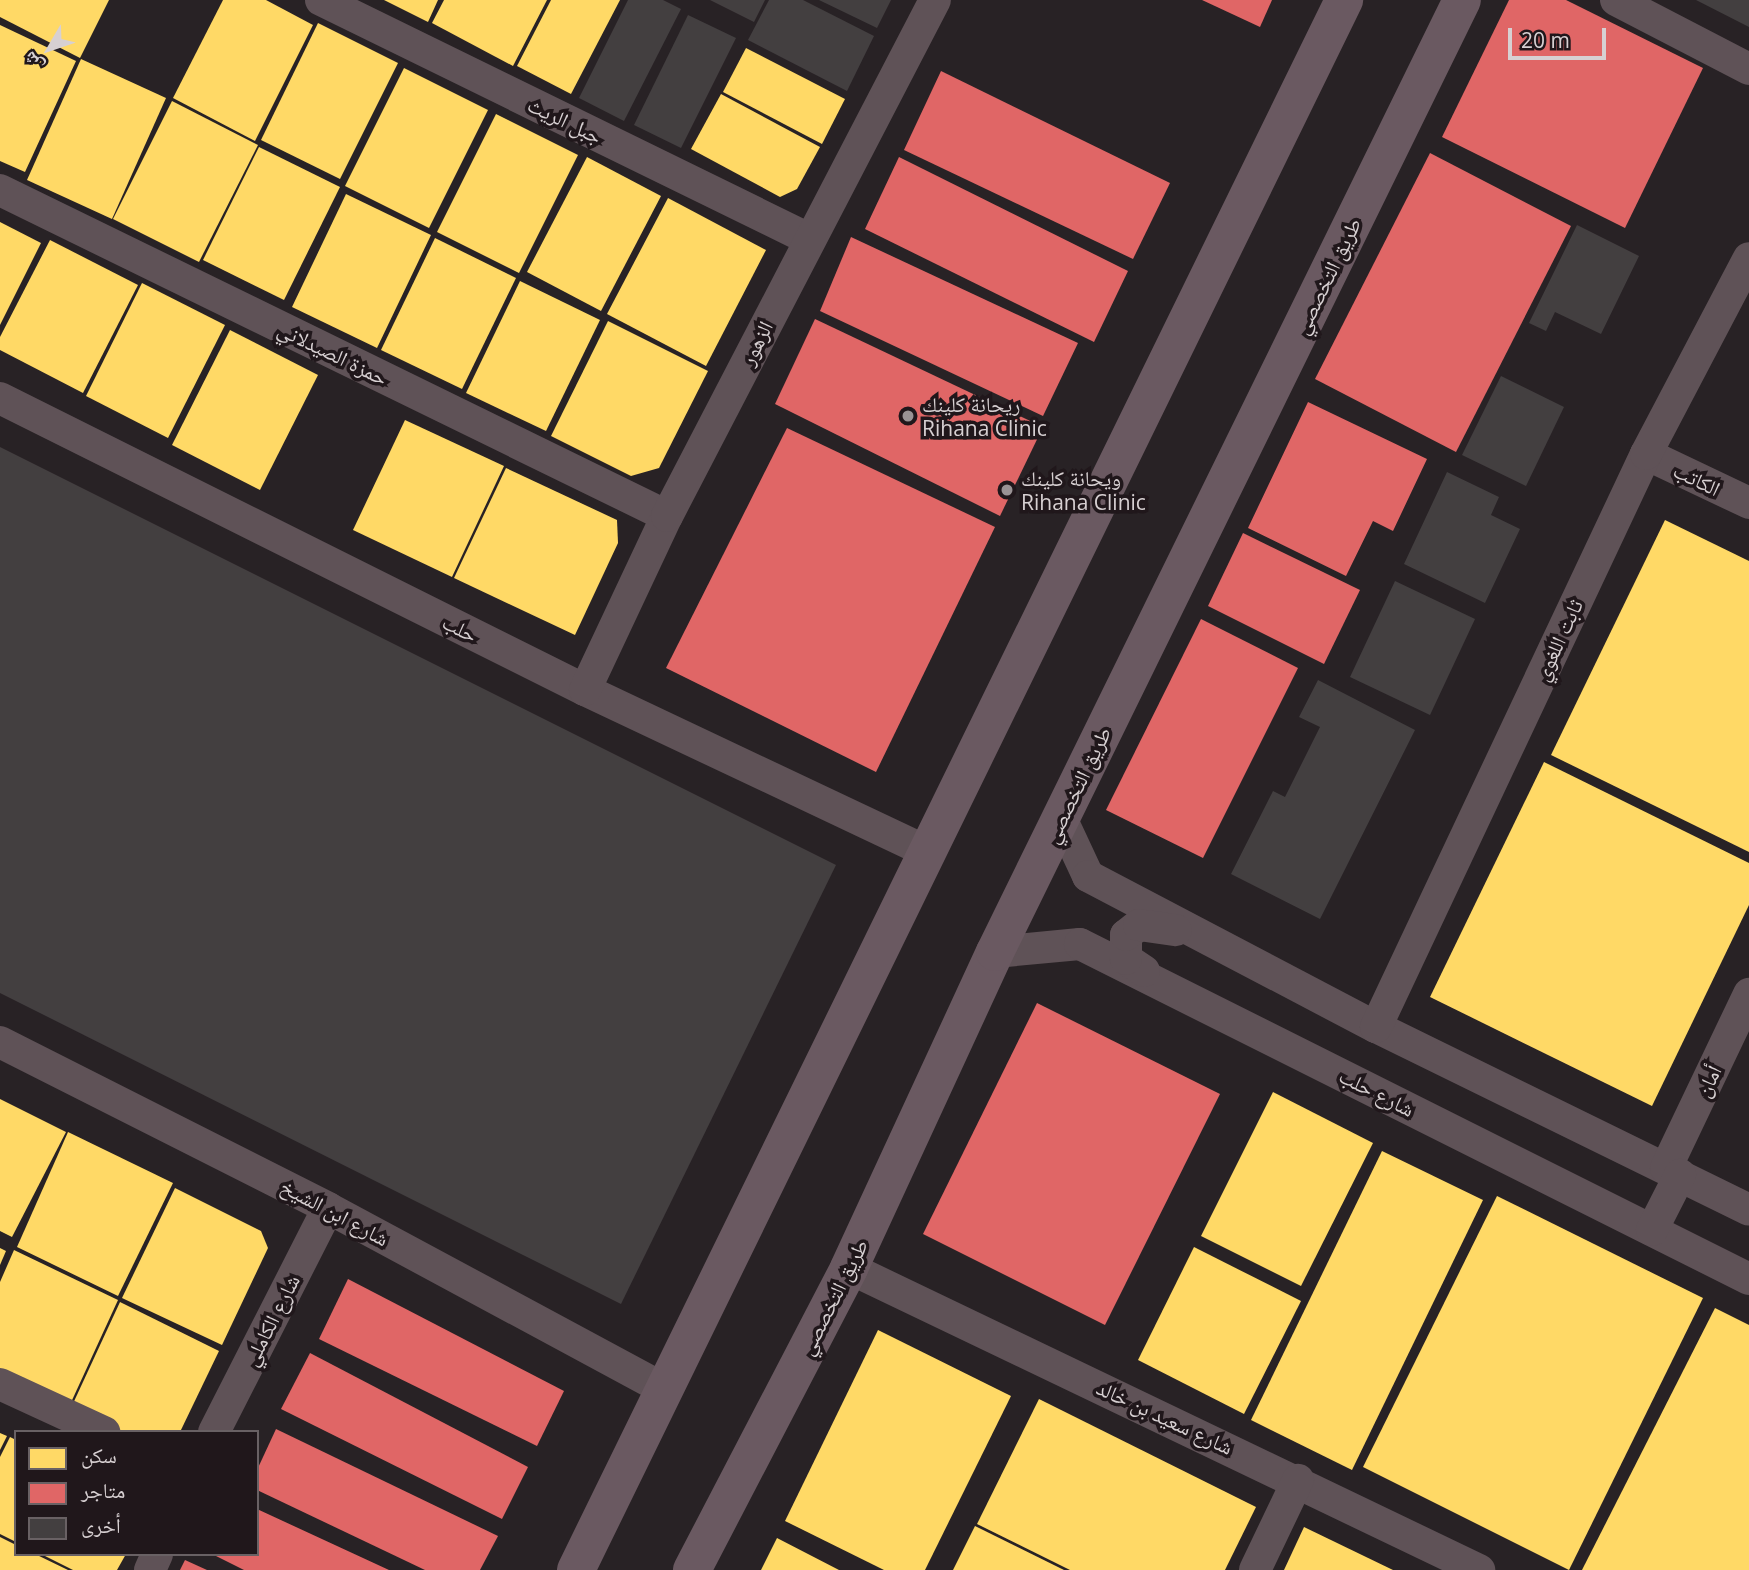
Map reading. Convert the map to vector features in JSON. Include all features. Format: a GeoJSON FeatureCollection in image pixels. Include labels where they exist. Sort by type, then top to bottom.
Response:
{"type":"FeatureCollection","features":[{"type":"Feature","properties":{"kind":"main road"},"geometry":{"type":"LineString","coordinates":[[576,1570],[666,1390],[924,850],[1345,0]]}},
{"type":"Feature","properties":{"kind":"main road","name":"طريق التخصصي"},"geometry":{"type":"LineString","coordinates":[[692,1570],[849,1268],[995,951],[1462,0]]}},
{"type":"Feature","properties":{"kind":"street","name":"جبل الريث"},"geometry":{"type":"LineString","coordinates":[[321,0],[809,239]]}},
{"type":"Feature","properties":{"kind":"street","name":"الزهور"},"geometry":{"type":"LineString","coordinates":[[585,690],[667,516],[935,0]]}},
{"type":"Feature","properties":{"kind":"street"},"geometry":{"type":"LineString","coordinates":[[1616,0],[1749,69]]}},
{"type":"Feature","properties":{"kind":"street","name":"حمزة الصيدلاني"},"geometry":{"type":"LineString","coordinates":[[0,190],[667,516]]}},
{"type":"Feature","properties":{"kind":"street","name":"ثابت اللغوي"},"geometry":{"type":"LineString","coordinates":[[1376,1027],[1646,454],[1749,258]]}},
{"type":"Feature","properties":{"kind":"street","name":"حلب"},"geometry":{"type":"LineString","coordinates":[[0,398],[585,690],[924,850]]}},
{"type":"Feature","properties":{"kind":"street","name":"الكاتب"},"geometry":{"type":"LineString","coordinates":[[1646,454],[1749,503]]}},
{"type":"Feature","properties":{"kind":"street"},"geometry":{"type":"LineString","coordinates":[[1061,818],[1088,876],[1376,1027],[1749,1210]]}},
{"type":"Feature","properties":{"kind":"street"},"geometry":{"type":"LineString","coordinates":[[1178,993],[1126,959],[1126,935],[1139,925],[1205,937]]}},
{"type":"Feature","properties":{"kind":"street","name":"شارع حلب"},"geometry":{"type":"LineString","coordinates":[[995,951],[1080,944],[1749,1279]]}},
{"type":"Feature","properties":{"kind":"street","name":"أمان"},"geometry":{"type":"LineString","coordinates":[[1652,1230],[1673,1171],[1749,994]]}},
{"type":"Feature","properties":{"kind":"street","name":"شارع ابن الشيخ"},"geometry":{"type":"LineString","coordinates":[[0,1042],[328,1208],[666,1390]]}},
{"type":"Feature","properties":{"kind":"street","name":"شارع الكاملي"},"geometry":{"type":"LineString","coordinates":[[215,1430],[328,1208]]}},
{"type":"Feature","properties":{"kind":"street","name":"شارع سعيد بن خالد"},"geometry":{"type":"LineString","coordinates":[[849,1268],[1298,1480],[1479,1570]]}},
{"type":"Feature","properties":{"kind":"street"},"geometry":{"type":"LineString","coordinates":[[0,1384],[100,1430]]}},
{"type":"Feature","properties":{"kind":"street"},"geometry":{"type":"LineString","coordinates":[[1255,1570],[1298,1480]]}},
{"type":"Feature","properties":{"kind":"building: سكن"},"geometry":{"type":"Polygon","coordinates":[[[0,0],[109,0],[80,58],[0,17],[0,0]]]}},
{"type":"Feature","properties":{"kind":"building: سكن"},"geometry":{"type":"Polygon","coordinates":[[[223,0],[266,0],[313,25],[255,141],[173,98],[223,0]]]}},
{"type":"Feature","properties":{"kind":"building: سكن"},"geometry":{"type":"Polygon","coordinates":[[[384,0],[438,0],[428,22],[384,0]]]}},
{"type":"Feature","properties":{"kind":"building: سكن"},"geometry":{"type":"Polygon","coordinates":[[[444,0],[547,0],[513,66],[432,23],[444,0]]]}},
{"type":"Feature","properties":{"kind":"building: سكن"},"geometry":{"type":"Polygon","coordinates":[[[551,0],[620,0],[571,94],[517,66],[551,0]]]}},
{"type":"Feature","properties":{"kind":"building: سكن"},"geometry":{"type":"Polygon","coordinates":[[[318,23],[398,63],[340,179],[261,140],[318,23]]]}},
{"type":"Feature","properties":{"kind":"building: سكن"},"geometry":{"type":"Polygon","coordinates":[[[0,25],[76,61],[25,172],[0,161],[0,25]]]}},
{"type":"Feature","properties":{"kind":"building: سكن"},"geometry":{"type":"Polygon","coordinates":[[[746,48],[845,99],[822,144],[723,92],[746,48]]]}},
{"type":"Feature","properties":{"kind":"building: سكن"},"geometry":{"type":"Polygon","coordinates":[[[81,59],[166,98],[112,219],[27,180],[81,59]]]}},
{"type":"Feature","properties":{"kind":"building: سكن"},"geometry":{"type":"Polygon","coordinates":[[[404,68],[488,110],[429,228],[345,186],[404,68]]]}},
{"type":"Feature","properties":{"kind":"building: سكن"},"geometry":{"type":"Polygon","coordinates":[[[721,94],[820,147],[797,189],[780,197],[691,149],[721,94]]]}},
{"type":"Feature","properties":{"kind":"building: سكن"},"geometry":{"type":"Polygon","coordinates":[[[172,101],[258,145],[199,262],[113,219],[172,101]]]}},
{"type":"Feature","properties":{"kind":"building: سكن"},"geometry":{"type":"Polygon","coordinates":[[[496,114],[578,155],[519,273],[437,232],[496,114]]]}},
{"type":"Feature","properties":{"kind":"building: سكن"},"geometry":{"type":"Polygon","coordinates":[[[259,147],[340,187],[284,300],[203,260],[259,147]]]}},
{"type":"Feature","properties":{"kind":"building: سكن"},"geometry":{"type":"Polygon","coordinates":[[[587,157],[661,196],[601,311],[527,272],[587,157]]]}},
{"type":"Feature","properties":{"kind":"building: سكن"},"geometry":{"type":"Polygon","coordinates":[[[346,194],[431,235],[377,348],[292,307],[346,194]]]}},
{"type":"Feature","properties":{"kind":"building: سكن"},"geometry":{"type":"Polygon","coordinates":[[[668,198],[766,250],[706,366],[607,314],[668,198]]]}},
{"type":"Feature","properties":{"kind":"building: سكن"},"geometry":{"type":"Polygon","coordinates":[[[0,222],[41,243],[0,325],[0,222]]]}},
{"type":"Feature","properties":{"kind":"building: سكن"},"geometry":{"type":"Polygon","coordinates":[[[435,238],[516,278],[462,389],[381,350],[435,238]]]}},
{"type":"Feature","properties":{"kind":"building: سكن"},"geometry":{"type":"Polygon","coordinates":[[[50,240],[138,285],[83,393],[0,350],[0,337],[50,240]]]}},
{"type":"Feature","properties":{"kind":"building: سكن"},"geometry":{"type":"Polygon","coordinates":[[[520,281],[600,320],[546,431],[466,393],[520,281]]]}},
{"type":"Feature","properties":{"kind":"building: سكن"},"geometry":{"type":"Polygon","coordinates":[[[142,283],[225,325],[168,438],[86,396],[142,283]]]}},
{"type":"Feature","properties":{"kind":"building: سكن"},"geometry":{"type":"Polygon","coordinates":[[[608,321],[708,371],[659,468],[631,476],[551,436],[608,321]]]}},
{"type":"Feature","properties":{"kind":"building: سكن"},"geometry":{"type":"Polygon","coordinates":[[[230,330],[318,375],[260,490],[172,445],[230,330]]]}},
{"type":"Feature","properties":{"kind":"building: سكن"},"geometry":{"type":"Polygon","coordinates":[[[405,420],[504,466],[452,577],[353,530],[405,420]]]}},
{"type":"Feature","properties":{"kind":"building: سكن"},"geometry":{"type":"Polygon","coordinates":[[[506,468],[617,520],[618,543],[575,635],[454,578],[506,468]]]}},
{"type":"Feature","properties":{"kind":"building: سكن"},"geometry":{"type":"Polygon","coordinates":[[[1665,520],[1749,561],[1749,852],[1551,755],[1665,520]]]}},
{"type":"Feature","properties":{"kind":"building: سكن"},"geometry":{"type":"Polygon","coordinates":[[[1544,762],[1749,863],[1749,905],[1652,1106],[1430,997],[1544,762]]]}},
{"type":"Feature","properties":{"kind":"building: سكن"},"geometry":{"type":"Polygon","coordinates":[[[1273,1092],[1373,1143],[1301,1286],[1201,1236],[1273,1092]]]}},
{"type":"Feature","properties":{"kind":"building: سكن"},"geometry":{"type":"Polygon","coordinates":[[[0,1099],[66,1132],[12,1237],[0,1231],[0,1099]]]}},
{"type":"Feature","properties":{"kind":"building: سكن"},"geometry":{"type":"Polygon","coordinates":[[[68,1132],[173,1183],[118,1296],[17,1247],[68,1132]]]}},
{"type":"Feature","properties":{"kind":"building: سكن"},"geometry":{"type":"Polygon","coordinates":[[[1382,1151],[1483,1200],[1352,1470],[1251,1420],[1382,1151]]]}},
{"type":"Feature","properties":{"kind":"building: سكن"},"geometry":{"type":"Polygon","coordinates":[[[175,1188],[261,1231],[268,1248],[222,1345],[122,1298],[175,1188]]]}},
{"type":"Feature","properties":{"kind":"building: سكن"},"geometry":{"type":"Polygon","coordinates":[[[1497,1196],[1703,1298],[1569,1570],[1363,1467],[1497,1196]]]}},
{"type":"Feature","properties":{"kind":"building: سكن"},"geometry":{"type":"Polygon","coordinates":[[[1194,1247],[1301,1301],[1244,1414],[1138,1360],[1194,1247]]]}},
{"type":"Feature","properties":{"kind":"building: سكن"},"geometry":{"type":"Polygon","coordinates":[[[0,1248],[6,1251],[0,1265],[0,1248]]]}},
{"type":"Feature","properties":{"kind":"building: سكن"},"geometry":{"type":"Polygon","coordinates":[[[14,1250],[118,1300],[68,1409],[0,1376],[0,1282],[14,1250]]]}},
{"type":"Feature","properties":{"kind":"building: سكن"},"geometry":{"type":"Polygon","coordinates":[[[120,1302],[219,1351],[181,1430],[112,1430],[70,1410],[120,1302]]]}},
{"type":"Feature","properties":{"kind":"building: سكن"},"geometry":{"type":"Polygon","coordinates":[[[1715,1308],[1749,1325],[1749,1570],[1582,1570],[1715,1308]]]}},
{"type":"Feature","properties":{"kind":"building: سكن"},"geometry":{"type":"Polygon","coordinates":[[[878,1330],[1011,1396],[925,1570],[884,1570],[785,1521],[878,1330]]]}},
{"type":"Feature","properties":{"kind":"building: سكن"},"geometry":{"type":"Polygon","coordinates":[[[1039,1399],[1256,1507],[1225,1570],[1070,1570],[977,1524],[1039,1399]]]}},
{"type":"Feature","properties":{"kind":"building: سكن"},"geometry":{"type":"Polygon","coordinates":[[[0,1433],[7,1436],[0,1450],[0,1433]]]}},
{"type":"Feature","properties":{"kind":"building: سكن"},"geometry":{"type":"Polygon","coordinates":[[[10,1437],[14,1439],[14,1541],[0,1534],[0,1457],[10,1437]]]}},
{"type":"Feature","properties":{"kind":"building: سكن"},"geometry":{"type":"Polygon","coordinates":[[[975,1526],[1064,1570],[953,1570],[975,1526]]]}},
{"type":"Feature","properties":{"kind":"building: سكن"},"geometry":{"type":"Polygon","coordinates":[[[1304,1527],[1393,1570],[1284,1570],[1304,1527]]]}},
{"type":"Feature","properties":{"kind":"building: سكن"},"geometry":{"type":"Polygon","coordinates":[[[0,1537],[14,1544],[14,1556],[39,1556],[68,1570],[0,1570],[0,1537]]]}},
{"type":"Feature","properties":{"kind":"building: سكن"},"geometry":{"type":"Polygon","coordinates":[[[777,1538],[839,1570],[761,1570],[777,1538]]]}},
{"type":"Feature","properties":{"kind":"building: سكن"},"geometry":{"type":"Polygon","coordinates":[[[45,1556],[125,1556],[117,1570],[73,1570],[45,1556]]]}},
{"type":"Feature","properties":{"kind":"building: متاجر"},"geometry":{"type":"Polygon","coordinates":[[[1202,0],[1272,0],[1260,27],[1202,0]]]}},
{"type":"Feature","properties":{"kind":"building: متاجر"},"geometry":{"type":"Polygon","coordinates":[[[1509,0],[1566,0],[1703,68],[1625,228],[1442,137],[1509,0]]]}},
{"type":"Feature","properties":{"kind":"building: متاجر"},"geometry":{"type":"Polygon","coordinates":[[[941,71],[1170,183],[1133,259],[904,150],[941,71]]]}},
{"type":"Feature","properties":{"kind":"building: متاجر"},"geometry":{"type":"Polygon","coordinates":[[[1430,153],[1571,226],[1456,452],[1315,379],[1430,153]]]}},
{"type":"Feature","properties":{"kind":"building: متاجر"},"geometry":{"type":"Polygon","coordinates":[[[899,157],[1128,271],[1094,342],[865,229],[899,157]]]}},
{"type":"Feature","properties":{"kind":"building: متاجر"},"geometry":{"type":"Polygon","coordinates":[[[851,237],[1078,343],[1043,416],[820,311],[851,237]]]}},
{"type":"Feature","properties":{"kind":"building: متاجر","name":"ريحانة كلينك Rihana Clinic"},"geometry":{"type":"Polygon","coordinates":[[[815,319],[1043,427],[1000,516],[775,404],[815,319]]]}},
{"type":"Feature","properties":{"kind":"building: متاجر"},"geometry":{"type":"Polygon","coordinates":[[[1308,402],[1427,459],[1393,531],[1373,521],[1346,576],[1248,528],[1308,402]]]}},
{"type":"Feature","properties":{"kind":"building: متاجر"},"geometry":{"type":"Polygon","coordinates":[[[787,428],[995,527],[876,772],[666,668],[787,428]]]}},
{"type":"Feature","properties":{"kind":"building: متاجر"},"geometry":{"type":"Polygon","coordinates":[[[1243,533],[1360,590],[1324,664],[1208,606],[1243,533]]]}},
{"type":"Feature","properties":{"kind":"building: متاجر"},"geometry":{"type":"Polygon","coordinates":[[[1201,619],[1298,668],[1203,858],[1106,810],[1201,619]]]}},
{"type":"Feature","properties":{"kind":"building: متاجر"},"geometry":{"type":"Polygon","coordinates":[[[1037,1003],[1220,1094],[1105,1325],[923,1234],[1037,1003]]]}},
{"type":"Feature","properties":{"kind":"building: متاجر"},"geometry":{"type":"Polygon","coordinates":[[[348,1279],[564,1391],[537,1446],[319,1339],[348,1279]]]}},
{"type":"Feature","properties":{"kind":"building: متاجر"},"geometry":{"type":"Polygon","coordinates":[[[310,1353],[528,1467],[502,1519],[281,1409],[310,1353]]]}},
{"type":"Feature","properties":{"kind":"building: متاجر"},"geometry":{"type":"Polygon","coordinates":[[[276,1429],[498,1536],[480,1570],[425,1570],[259,1491],[259,1466],[276,1429]]]}},
{"type":"Feature","properties":{"kind":"building: متاجر"},"geometry":{"type":"Polygon","coordinates":[[[259,1510],[389,1570],[244,1570],[216,1556],[259,1556],[259,1510]]]}},
{"type":"Feature","properties":{"kind":"building: متاجر"},"geometry":{"type":"Polygon","coordinates":[[[185,1560],[207,1570],[180,1570],[185,1560]]]}},
{"type":"Feature","properties":{"kind":"building: أخرى"},"geometry":{"type":"Polygon","coordinates":[[[628,0],[663,0],[681,9],[624,121],[579,98],[628,0]]]}},
{"type":"Feature","properties":{"kind":"building: أخرى"},"geometry":{"type":"Polygon","coordinates":[[[710,0],[765,0],[754,22],[710,0]]]}},
{"type":"Feature","properties":{"kind":"building: أخرى"},"geometry":{"type":"Polygon","coordinates":[[[769,0],[803,0],[874,36],[847,91],[748,40],[769,0]]]}},
{"type":"Feature","properties":{"kind":"building: أخرى"},"geometry":{"type":"Polygon","coordinates":[[[819,0],[891,0],[877,28],[819,0]]]}},
{"type":"Feature","properties":{"kind":"building: أخرى"},"geometry":{"type":"Polygon","coordinates":[[[1696,0],[1749,0],[1749,27],[1696,0]]]}},
{"type":"Feature","properties":{"kind":"building: أخرى"},"geometry":{"type":"Polygon","coordinates":[[[688,15],[736,38],[681,148],[634,125],[688,15]]]}},
{"type":"Feature","properties":{"kind":"building: أخرى"},"geometry":{"type":"Polygon","coordinates":[[[1577,225],[1639,256],[1601,334],[1555,312],[1546,331],[1529,323],[1577,225]]]}},
{"type":"Feature","properties":{"kind":"building: أخرى"},"geometry":{"type":"Polygon","coordinates":[[[1501,376],[1564,407],[1526,486],[1462,455],[1501,376]]]}},
{"type":"Feature","properties":{"kind":"building: أخرى"},"geometry":{"type":"Polygon","coordinates":[[[0,447],[836,865],[621,1304],[0,993],[0,447]]]}},
{"type":"Feature","properties":{"kind":"building: أخرى"},"geometry":{"type":"Polygon","coordinates":[[[1447,472],[1499,497],[1491,515],[1520,529],[1485,603],[1404,564],[1447,472]]]}},
{"type":"Feature","properties":{"kind":"building: أخرى"},"geometry":{"type":"Polygon","coordinates":[[[1395,581],[1475,619],[1430,715],[1350,677],[1395,581]]]}},
{"type":"Feature","properties":{"kind":"building: أخرى"},"geometry":{"type":"Polygon","coordinates":[[[1318,680],[1415,730],[1320,919],[1231,874],[1273,791],[1285,797],[1320,727],[1299,717],[1318,680]]]}},
{"type":"Feature","properties":{"kind":"place","name":"ريحانة كلينك Rihana Clinic"},"geometry":{"type":"Point","coordinates":[908,416]}},
{"type":"Feature","properties":{"kind":"place","name":"ويحانة كلينك Rihana Clinic"},"geometry":{"type":"Point","coordinates":[1007,490]}}]}
